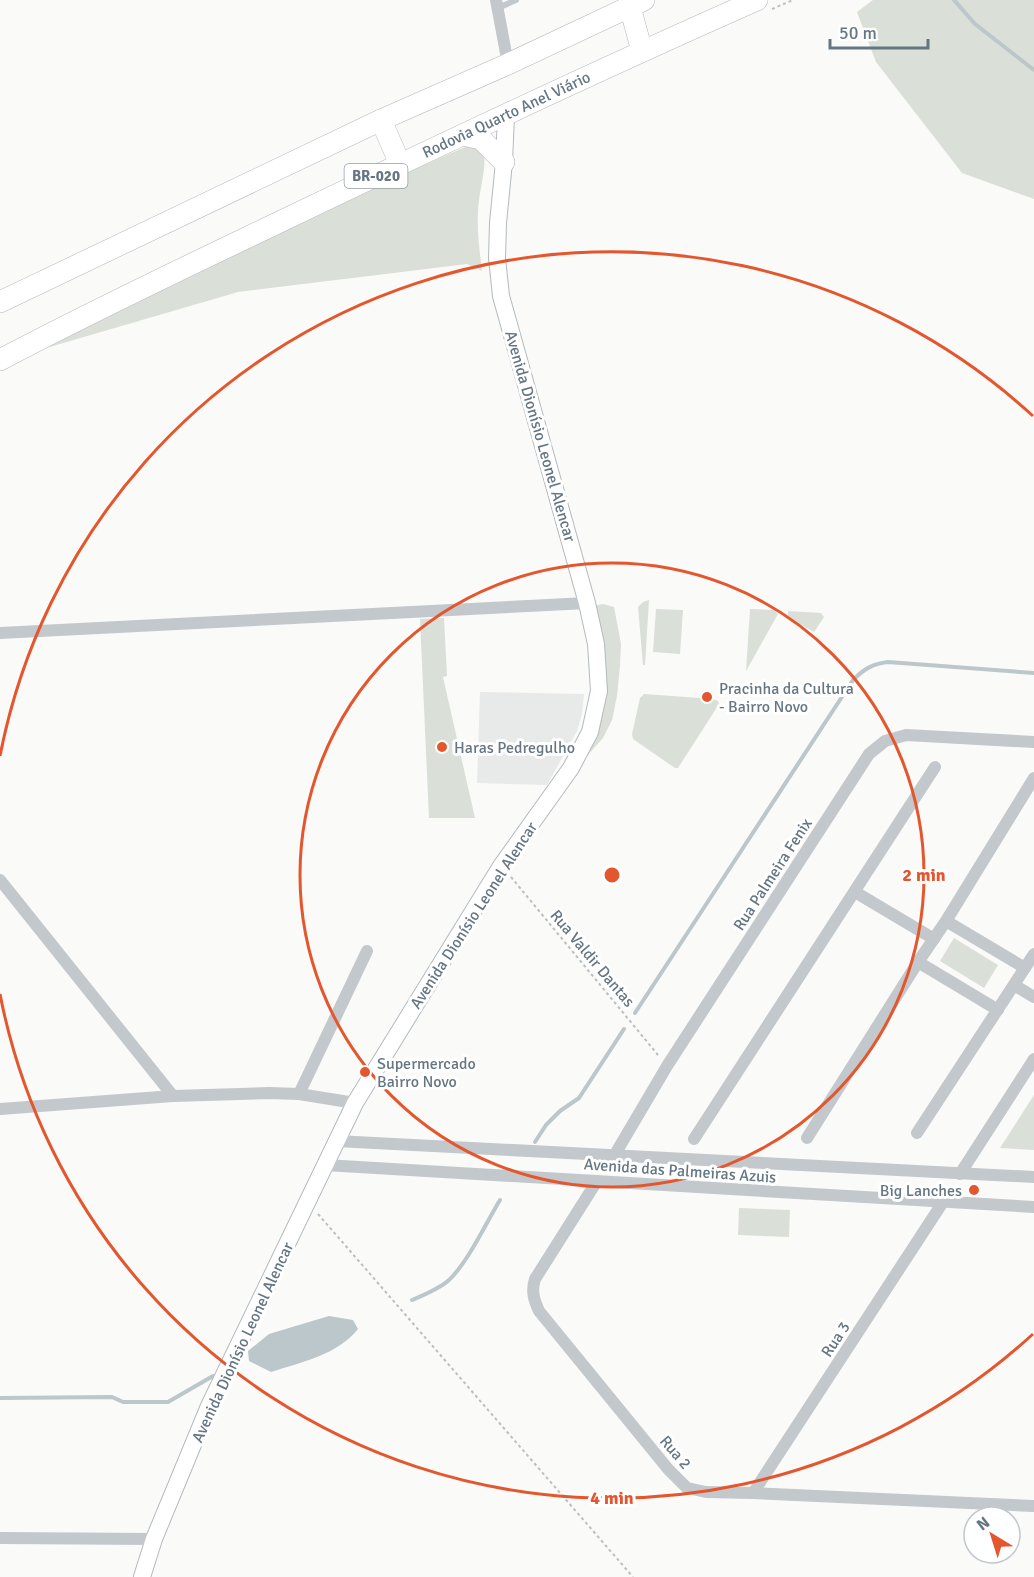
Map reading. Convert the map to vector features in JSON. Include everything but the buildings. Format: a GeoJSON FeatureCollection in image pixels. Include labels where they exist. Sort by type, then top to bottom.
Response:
{"type":"FeatureCollection","features":[{"type":"Feature","properties":{"kind":"highway","name":"Rodovia Quarto Anel Viário"},"geometry":{"type":"LineString","coordinates":[[0,360],[66,325],[400,164],[757,0]]}},
{"type":"Feature","properties":{"kind":"highway"},"geometry":{"type":"LineString","coordinates":[[637,3],[642,51]]}},
{"type":"Feature","properties":{"kind":"highway","name":"BR-020"},"geometry":{"type":"LineString","coordinates":[[0,302],[381,120],[508,64],[637,3]]}},
{"type":"Feature","properties":{"kind":"highway"},"geometry":{"type":"LineString","coordinates":[[381,120],[400,164]]}},
{"type":"Feature","properties":{"kind":"highway"},"geometry":{"type":"LineString","coordinates":[[463,135],[481,139],[504,162]]}},
{"type":"Feature","properties":{"kind":"street"},"geometry":{"type":"LineString","coordinates":[[496,4],[508,64]]}},
{"type":"Feature","properties":{"kind":"street","name":"Avenida Dionísio Leonel Alencar"},"geometry":{"type":"LineString","coordinates":[[142,1577],[154,1539],[209,1406],[355,1103],[501,866],[571,768],[590,732],[599,691],[596,645],[587,603],[501,296],[497,258],[506,114]]}},
{"type":"Feature","properties":{"kind":"street"},"geometry":{"type":"LineString","coordinates":[[0,633],[587,603]]}},
{"type":"Feature","properties":{"kind":"street","name":"Rua Palmeira Fenix"},"geometry":{"type":"LineString","coordinates":[[614,1156],[667,1066],[869,754],[895,737],[906,735],[1034,742]]}},
{"type":"Feature","properties":{"kind":"street"},"geometry":{"type":"LineString","coordinates":[[694,1139],[935,767]]}},
{"type":"Feature","properties":{"kind":"street"},"geometry":{"type":"LineString","coordinates":[[807,1138],[946,921],[1034,778]]}},
{"type":"Feature","properties":{"kind":"street"},"geometry":{"type":"LineString","coordinates":[[0,880],[173,1096]]}},
{"type":"Feature","properties":{"kind":"street"},"geometry":{"type":"LineString","coordinates":[[855,892],[934,939]]}},
{"type":"Feature","properties":{"kind":"street"},"geometry":{"type":"LineString","coordinates":[[946,921],[1025,968]]}},
{"type":"Feature","properties":{"kind":"street"},"geometry":{"type":"LineString","coordinates":[[299,1094],[367,951]]}},
{"type":"Feature","properties":{"kind":"street"},"geometry":{"type":"LineString","coordinates":[[917,1133],[1034,954]]}},
{"type":"Feature","properties":{"kind":"street"},"geometry":{"type":"LineString","coordinates":[[918,963],[998,1010]]}},
{"type":"Feature","properties":{"kind":"street"},"geometry":{"type":"LineString","coordinates":[[1014,985],[1034,997]]}},
{"type":"Feature","properties":{"kind":"street"},"geometry":{"type":"LineString","coordinates":[[960,1174],[1034,1059]]}},
{"type":"Feature","properties":{"kind":"street"},"geometry":{"type":"LineString","coordinates":[[0,1108],[173,1096],[285,1093],[355,1103]]}},
{"type":"Feature","properties":{"kind":"street","name":"Avenida das Palmeiras Azuis"},"geometry":{"type":"LineString","coordinates":[[336,1141],[1034,1178]]}},
{"type":"Feature","properties":{"kind":"street","name":"Avenida das Palmeiras Azuis"},"geometry":{"type":"LineString","coordinates":[[325,1165],[1034,1207]]}},
{"type":"Feature","properties":{"kind":"street","name":"Rua 2"},"geometry":{"type":"LineString","coordinates":[[597,1181],[535,1279],[532,1290],[535,1303],[539,1311],[687,1488],[706,1492],[1034,1506]]}},
{"type":"Feature","properties":{"kind":"street","name":"Rua 3"},"geometry":{"type":"LineString","coordinates":[[753,1493],[943,1202]]}},
{"type":"Feature","properties":{"kind":"street"},"geometry":{"type":"LineString","coordinates":[[0,1538],[154,1539]]}},
{"type":"Feature","properties":{"kind":"lane"},"geometry":{"type":"LineString","coordinates":[[496,4],[516,0]]}},
{"type":"Feature","properties":{"kind":"path","name":"Rua Valdir Dantas"},"geometry":{"type":"LineString","coordinates":[[501,866],[667,1066]]}},
{"type":"Feature","properties":{"kind":"path"},"geometry":{"type":"LineString","coordinates":[[308,1202],[633,1577]]}},
{"type":"Feature","properties":{"kind":"shaded area"},"geometry":{"type":"Polygon","coordinates":[[[873,0],[1034,0],[1034,199],[962,173],[876,62],[857,12],[873,0]]]}},
{"type":"Feature","properties":{"kind":"shaded area"},"geometry":{"type":"Polygon","coordinates":[[[470,145],[484,152],[478,218],[482,271],[467,264],[238,292],[29,353],[384,182],[470,145]]]}},
{"type":"Feature","properties":{"kind":"shaded area"},"geometry":{"type":"Polygon","coordinates":[[[649,600],[645,665],[643,665],[638,607],[649,600]]]}},
{"type":"Feature","properties":{"kind":"shaded area"},"geometry":{"type":"Polygon","coordinates":[[[603,604],[614,607],[621,644],[617,696],[612,720],[603,738],[586,757],[596,734],[593,606],[603,604]]]}},
{"type":"Feature","properties":{"kind":"shaded area"},"geometry":{"type":"Polygon","coordinates":[[[656,609],[683,610],[680,654],[653,652],[656,609]]]}},
{"type":"Feature","properties":{"kind":"shaded area"},"geometry":{"type":"Polygon","coordinates":[[[750,609],[774,610],[778,614],[746,671],[750,609]]]}},
{"type":"Feature","properties":{"kind":"shaded area"},"geometry":{"type":"Polygon","coordinates":[[[788,611],[821,613],[824,617],[814,632],[788,617],[788,611]]]}},
{"type":"Feature","properties":{"kind":"shaded area","name":"Haras Pedregulho"},"geometry":{"type":"Polygon","coordinates":[[[444,618],[447,676],[443,677],[475,818],[429,818],[420,619],[444,618]]]}},
{"type":"Feature","properties":{"kind":"shaded area"},"geometry":{"type":"Polygon","coordinates":[[[480,692],[584,694],[577,731],[547,785],[477,783],[480,692]]]}},
{"type":"Feature","properties":{"kind":"shaded area"},"geometry":{"type":"Polygon","coordinates":[[[644,694],[718,701],[719,704],[678,768],[633,739],[632,734],[640,698],[644,694]]]}},
{"type":"Feature","properties":{"kind":"shaded area"},"geometry":{"type":"Polygon","coordinates":[[[954,938],[998,965],[984,988],[940,961],[954,938]]]}},
{"type":"Feature","properties":{"kind":"shaded area"},"geometry":{"type":"Polygon","coordinates":[[[1034,1095],[1034,1150],[1000,1148],[1034,1095]]]}},
{"type":"Feature","properties":{"kind":"shaded area"},"geometry":{"type":"Polygon","coordinates":[[[739,1208],[790,1210],[789,1237],[738,1235],[739,1208]]]}},
{"type":"Feature","properties":{"kind":"shaded area"},"geometry":{"type":"Polygon","coordinates":[[[329,1316],[353,1320],[358,1329],[350,1338],[329,1351],[307,1361],[271,1372],[249,1361],[248,1351],[269,1334],[329,1316]]]}},
{"type":"Feature","properties":{"kind":"waterway"},"geometry":{"type":"LineString","coordinates":[[954,0],[975,24],[1034,70]]}},
{"type":"Feature","properties":{"kind":"waterway"},"geometry":{"type":"LineString","coordinates":[[635,1013],[853,680],[861,673],[877,664],[888,662],[1034,673]]}},
{"type":"Feature","properties":{"kind":"waterway"},"geometry":{"type":"LineString","coordinates":[[535,1142],[546,1125],[560,1111],[579,1098],[624,1029]]}},
{"type":"Feature","properties":{"kind":"waterway"},"geometry":{"type":"LineString","coordinates":[[412,1300],[449,1280],[470,1253],[500,1200]]}},
{"type":"Feature","properties":{"kind":"waterway"},"geometry":{"type":"LineString","coordinates":[[0,1398],[112,1397],[123,1402],[168,1402],[213,1376]]}},
{"type":"Feature","properties":{"kind":"place","name":"Pracinha da Cultura - Bairro Novo"},"geometry":{"type":"Point","coordinates":[707,697]}},
{"type":"Feature","properties":{"kind":"place","name":"Haras Pedregulho"},"geometry":{"type":"Point","coordinates":[442,747]}},
{"type":"Feature","properties":{"kind":"place","name":"Supermercado Bairro Novo"},"geometry":{"type":"Point","coordinates":[365,1072]}},
{"type":"Feature","properties":{"kind":"place","name":"Big Lanches"},"geometry":{"type":"Point","coordinates":[974,1190]}}]}
